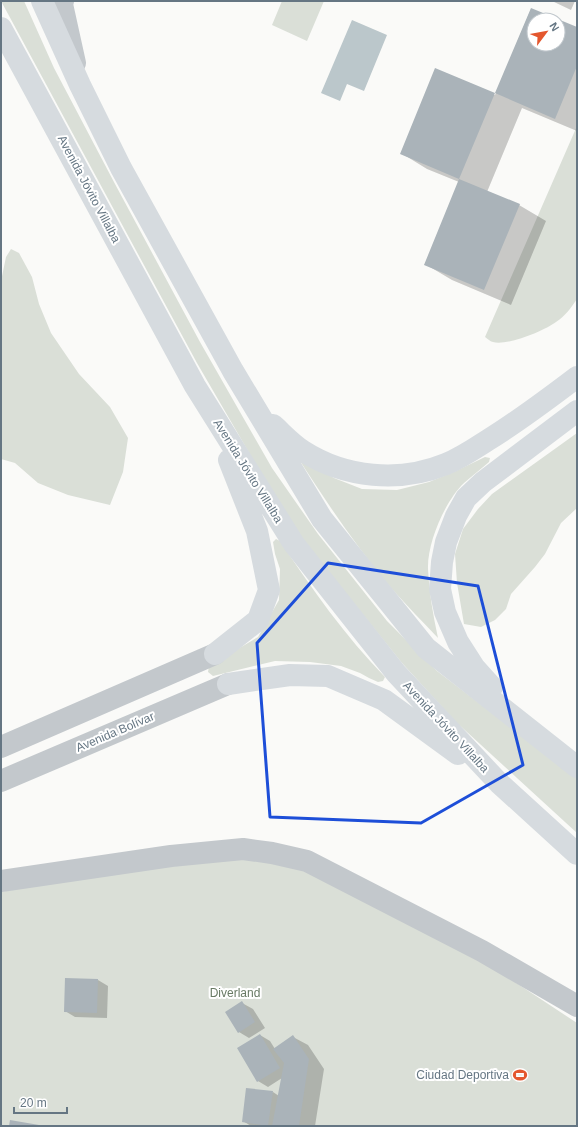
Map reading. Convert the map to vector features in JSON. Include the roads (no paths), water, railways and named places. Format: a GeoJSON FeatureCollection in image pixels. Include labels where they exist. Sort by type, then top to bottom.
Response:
{"type":"FeatureCollection","features":[{"type":"Feature","properties":{"kind":"main road"},"geometry":{"type":"LineString","coordinates":[[42,1],[80,85],[121,168],[233,372],[322,519],[426,648],[577,766]]}},
{"type":"Feature","properties":{"kind":"main road","name":"Avenida Jóvito Villalba"},"geometry":{"type":"LineString","coordinates":[[1,28],[195,386],[294,544],[396,673],[499,783],[577,854]]}},
{"type":"Feature","properties":{"kind":"main road"},"geometry":{"type":"LineString","coordinates":[[256,410],[302,451],[324,463],[351,472],[376,476],[401,475],[425,471],[463,456],[510,426],[577,377]]}},
{"type":"Feature","properties":{"kind":"main road"},"geometry":{"type":"LineString","coordinates":[[195,386],[236,475],[257,531],[268,590],[258,620],[215,654]]}},
{"type":"Feature","properties":{"kind":"main road"},"geometry":{"type":"LineString","coordinates":[[537,735],[474,667],[458,642],[445,612],[440,589],[442,562],[446,542],[456,516],[466,498],[483,482],[577,411]]}},
{"type":"Feature","properties":{"kind":"main road"},"geometry":{"type":"LineString","coordinates":[[228,684],[290,675],[328,676],[384,700],[499,783]]}},
{"type":"Feature","properties":{"kind":"street"},"geometry":{"type":"LineString","coordinates":[[63,1],[62,4],[80,85]]}},
{"type":"Feature","properties":{"kind":"street"},"geometry":{"type":"LineString","coordinates":[[1,747],[215,654]]}},
{"type":"Feature","properties":{"kind":"street","name":"Avenida Bolívar"},"geometry":{"type":"LineString","coordinates":[[1,781],[228,684]]}},
{"type":"Feature","properties":{"kind":"street"},"geometry":{"type":"LineString","coordinates":[[1,882],[171,856],[243,849],[272,853],[307,861],[482,951],[577,1006]]}},
{"type":"Feature","properties":{"kind":"place","name":"Ciudad Deportiva"},"geometry":{"type":"Point","coordinates":[520,1075]}},
{"type":"Feature","properties":{"kind":"park label","name":"Diverland"},"geometry":{"type":"Point","coordinates":[235,993]}}]}
